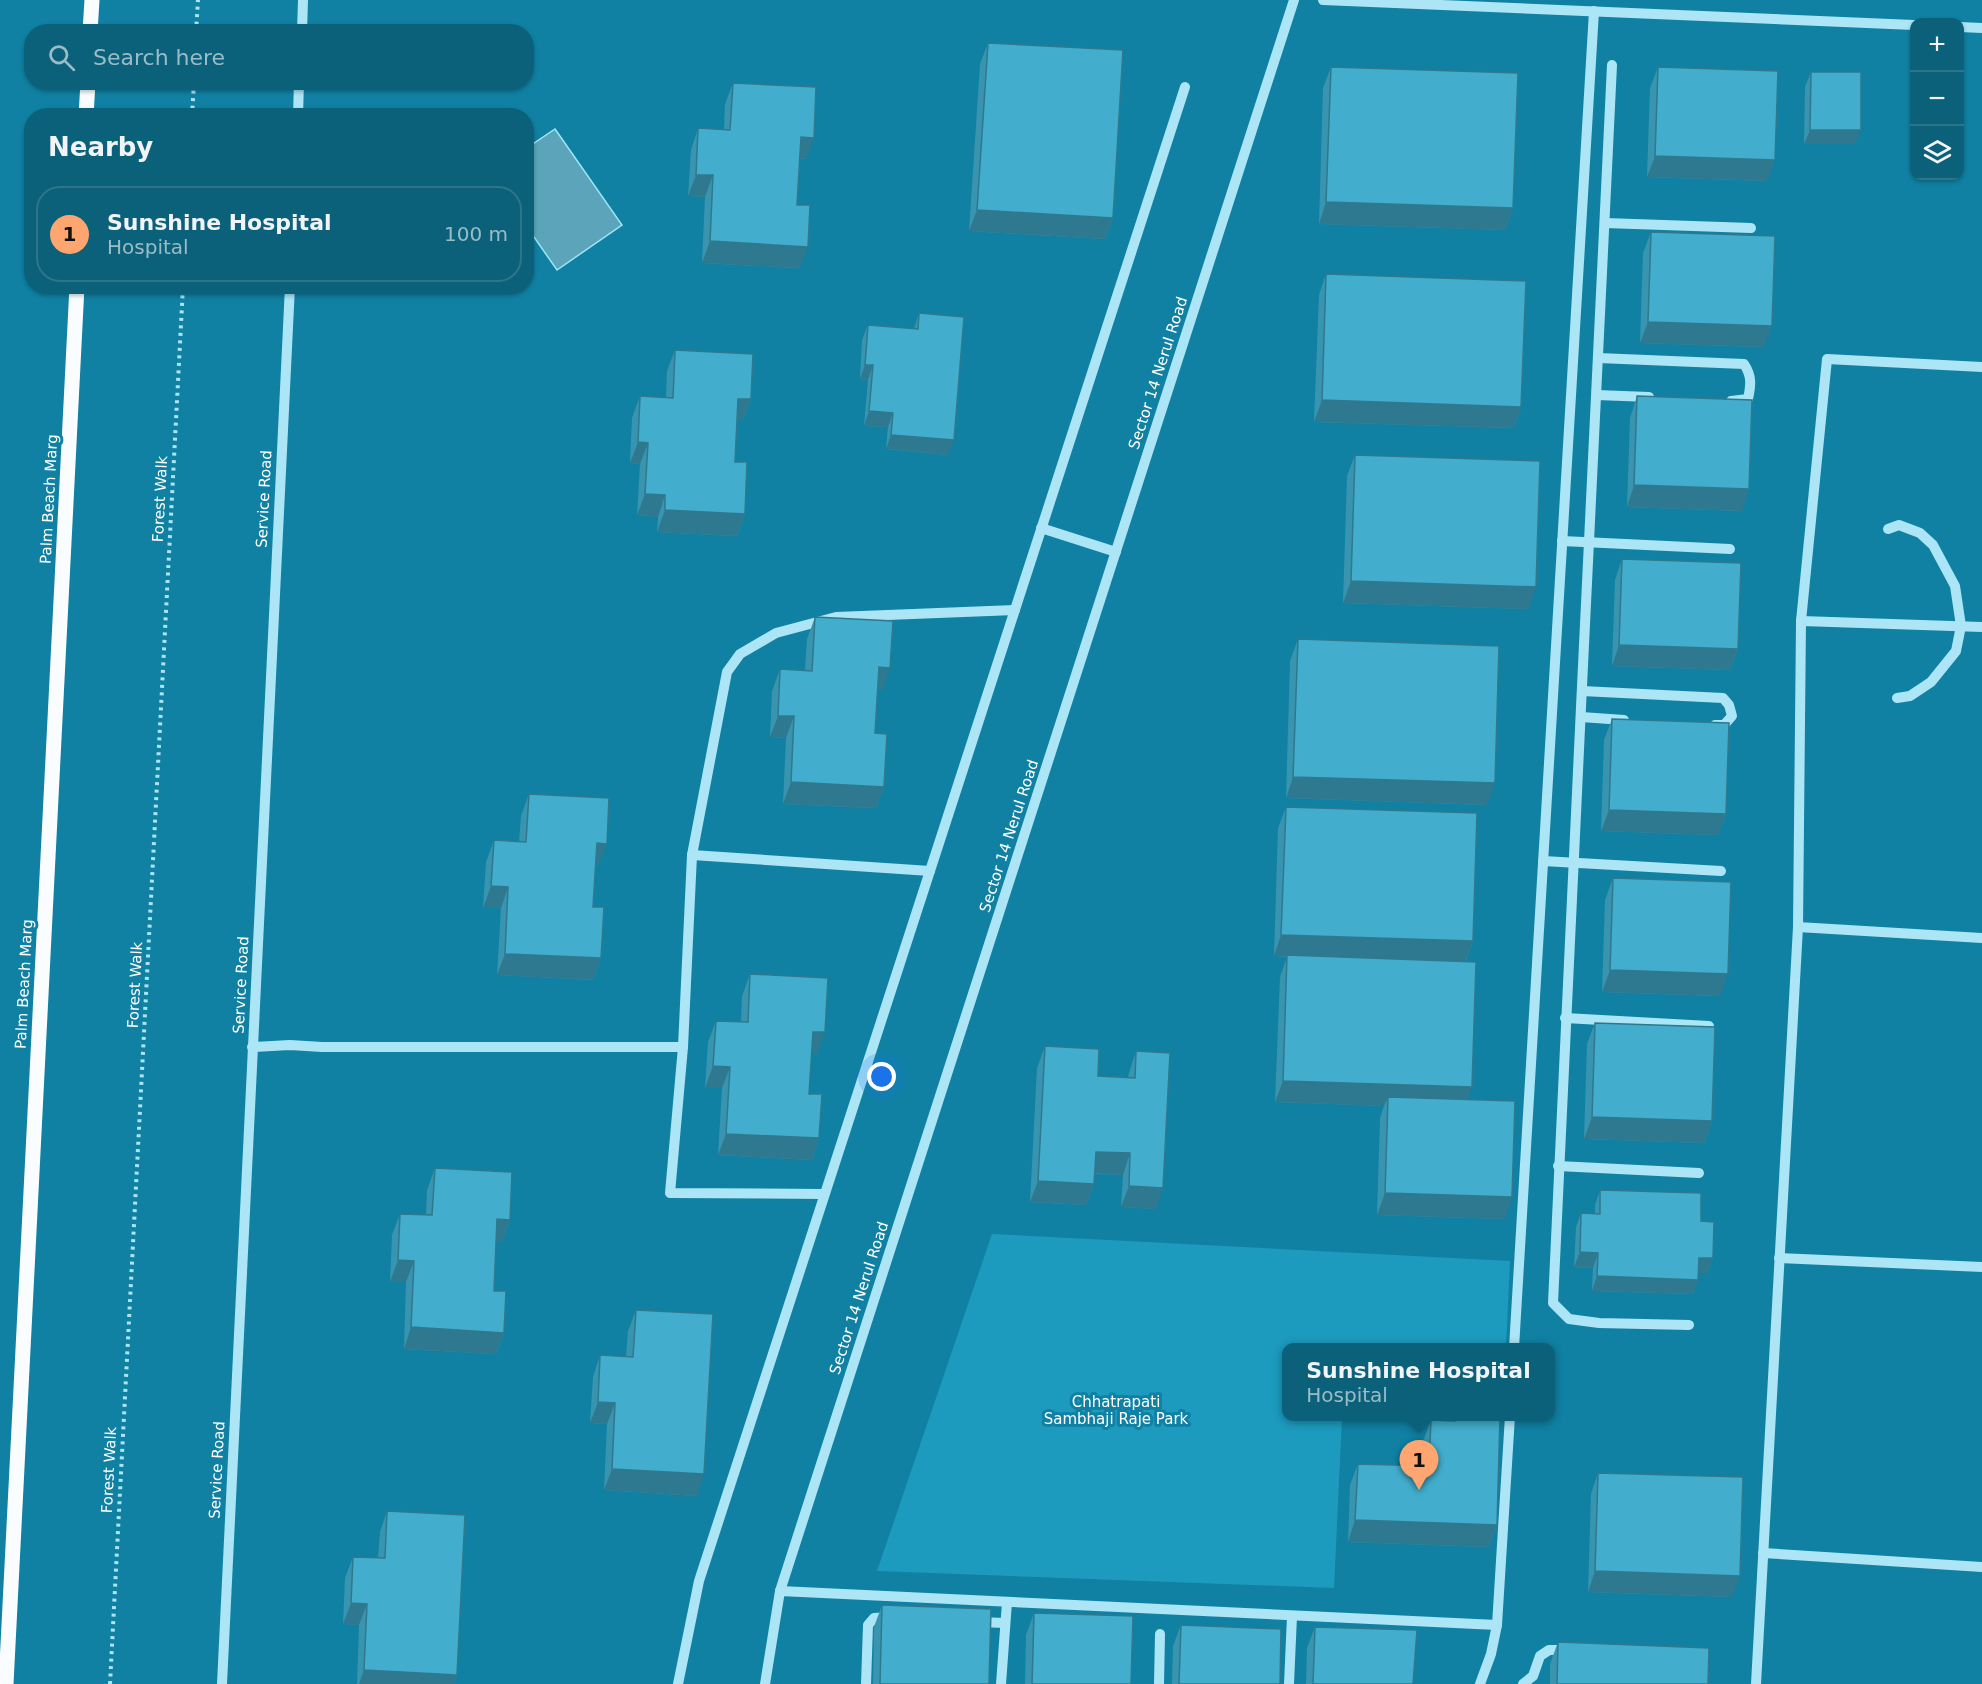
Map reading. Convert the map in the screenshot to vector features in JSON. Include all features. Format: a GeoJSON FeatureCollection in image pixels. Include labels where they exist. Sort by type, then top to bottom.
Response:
{"type":"FeatureCollection","features":[{"type":"Feature","properties":{"kind":"main road"},"geometry":{"type":"LineString","coordinates":[[90,24],[92,0]]}},
{"type":"Feature","properties":{"kind":"main road"},"geometry":{"type":"LineString","coordinates":[[86,108],[88,90]]}},
{"type":"Feature","properties":{"kind":"main road","name":"Palm Beach Marg"},"geometry":{"type":"LineString","coordinates":[[6,1684],[77,294]]}},
{"type":"Feature","properties":{"kind":"street"},"geometry":{"type":"LineString","coordinates":[[302,24],[303,0]]}},
{"type":"Feature","properties":{"kind":"street","name":"Sector 14 Nerul Road"},"geometry":{"type":"LineString","coordinates":[[765,1684],[780,1592],[1294,0]]}},
{"type":"Feature","properties":{"kind":"street"},"geometry":{"type":"LineString","coordinates":[[1323,0],[1910,25]]}},
{"type":"Feature","properties":{"kind":"street"},"geometry":{"type":"LineString","coordinates":[[1514,1343],[1594,11]]}},
{"type":"Feature","properties":{"kind":"street"},"geometry":{"type":"LineString","coordinates":[[1964,27],[1982,27]]}},
{"type":"Feature","properties":{"kind":"street"},"geometry":{"type":"LineString","coordinates":[[1612,65],[1552,1303],[1569,1319],[1599,1323],[1689,1325]]}},
{"type":"Feature","properties":{"kind":"street"},"geometry":{"type":"LineString","coordinates":[[678,1684],[699,1581],[1185,87]]}},
{"type":"Feature","properties":{"kind":"street"},"geometry":{"type":"LineString","coordinates":[[298,108],[299,90]]}},
{"type":"Feature","properties":{"kind":"street"},"geometry":{"type":"LineString","coordinates":[[1605,223],[1751,228]]}},
{"type":"Feature","properties":{"kind":"street","name":"Service Road"},"geometry":{"type":"LineString","coordinates":[[222,1684],[290,294]]}},
{"type":"Feature","properties":{"kind":"street"},"geometry":{"type":"LineString","coordinates":[[1598,358],[1744,364],[1750,373],[1751,386],[1748,399],[1716,400]]}},
{"type":"Feature","properties":{"kind":"street"},"geometry":{"type":"LineString","coordinates":[[1756,1684],[1798,927],[1801,621],[1827,359],[1982,367]]}},
{"type":"Feature","properties":{"kind":"street"},"geometry":{"type":"LineString","coordinates":[[1597,395],[1656,398]]}},
{"type":"Feature","properties":{"kind":"street"},"geometry":{"type":"LineString","coordinates":[[1888,529],[1899,525],[1920,533],[1933,545],[1955,586],[1961,626],[1956,651],[1931,682],[1910,696],[1897,698]]}},
{"type":"Feature","properties":{"kind":"street"},"geometry":{"type":"LineString","coordinates":[[1041,528],[1116,552]]}},
{"type":"Feature","properties":{"kind":"street"},"geometry":{"type":"LineString","coordinates":[[1562,541],[1730,549]]}},
{"type":"Feature","properties":{"kind":"street"},"geometry":{"type":"LineString","coordinates":[[824,1194],[670,1193],[683,1047],[692,855],[727,672],[740,654],[776,633],[836,617],[1015,610]]}},
{"type":"Feature","properties":{"kind":"street"},"geometry":{"type":"LineString","coordinates":[[1801,621],[1982,627]]}},
{"type":"Feature","properties":{"kind":"street"},"geometry":{"type":"LineString","coordinates":[[1582,691],[1723,698],[1729,705],[1732,716],[1724,725],[1700,724]]}},
{"type":"Feature","properties":{"kind":"street"},"geometry":{"type":"LineString","coordinates":[[1581,717],[1640,721]]}},
{"type":"Feature","properties":{"kind":"street"},"geometry":{"type":"LineString","coordinates":[[692,855],[930,871]]}},
{"type":"Feature","properties":{"kind":"street"},"geometry":{"type":"LineString","coordinates":[[1543,861],[1721,871]]}},
{"type":"Feature","properties":{"kind":"street"},"geometry":{"type":"LineString","coordinates":[[1798,927],[1982,938]]}},
{"type":"Feature","properties":{"kind":"street"},"geometry":{"type":"LineString","coordinates":[[1565,1018],[1709,1026]]}},
{"type":"Feature","properties":{"kind":"street"},"geometry":{"type":"LineString","coordinates":[[252,1047],[290,1045],[322,1047],[683,1047]]}},
{"type":"Feature","properties":{"kind":"street"},"geometry":{"type":"LineString","coordinates":[[1558,1166],[1699,1173]]}},
{"type":"Feature","properties":{"kind":"street"},"geometry":{"type":"LineString","coordinates":[[1779,1258],[1982,1267]]}},
{"type":"Feature","properties":{"kind":"street"},"geometry":{"type":"LineString","coordinates":[[1480,1684],[1491,1654],[1497,1625],[1510,1421]]}},
{"type":"Feature","properties":{"kind":"street"},"geometry":{"type":"LineString","coordinates":[[1763,1553],[1982,1567]]}},
{"type":"Feature","properties":{"kind":"street"},"geometry":{"type":"LineString","coordinates":[[780,1592],[1497,1625]]}},
{"type":"Feature","properties":{"kind":"street"},"geometry":{"type":"LineString","coordinates":[[1001,1684],[1007,1602]]}},
{"type":"Feature","properties":{"kind":"street"},"geometry":{"type":"LineString","coordinates":[[1289,1684],[1292,1616]]}},
{"type":"Feature","properties":{"kind":"street"},"geometry":{"type":"LineString","coordinates":[[866,1684],[868,1625],[874,1618],[904,1618]]}},
{"type":"Feature","properties":{"kind":"street"},"geometry":{"type":"LineString","coordinates":[[972,1621],[1005,1623]]}},
{"type":"Feature","properties":{"kind":"street"},"geometry":{"type":"LineString","coordinates":[[1159,1684],[1160,1634]]}},
{"type":"Feature","properties":{"kind":"street"},"geometry":{"type":"LineString","coordinates":[[1523,1684],[1533,1676],[1540,1656],[1549,1650],[1584,1651]]}},
{"type":"Feature","properties":{"kind":"path"},"geometry":{"type":"LineString","coordinates":[[196,24],[198,0]]}},
{"type":"Feature","properties":{"kind":"path"},"geometry":{"type":"LineString","coordinates":[[192,108],[194,90]]}},
{"type":"Feature","properties":{"kind":"path","name":"Forest Walk"},"geometry":{"type":"LineString","coordinates":[[110,1684],[183,294]]}},
{"type":"Feature","properties":{"kind":"green space","name":"Chhatrapati Sambhaji Raje Park"},"geometry":{"type":"Polygon","coordinates":[[[992,1234],[1510,1261],[1506,1343],[1282,1343],[1282,1421],[1342,1421],[1334,1588],[877,1571],[992,1234]]]}},
{"type":"Feature","properties":{"kind":"shaded area"},"geometry":{"type":"Polygon","coordinates":[[[555,129],[622,225],[557,270],[534,237],[534,143],[555,129]]]}},
{"type":"Feature","properties":{"kind":"building"},"geometry":{"type":"Polygon","coordinates":[[[988,43],[1123,50],[1113,218],[977,210],[988,43]]]}},
{"type":"Feature","properties":{"kind":"building"},"geometry":{"type":"Polygon","coordinates":[[[1331,67],[1518,73],[1513,208],[1326,202],[1331,67]]]}},
{"type":"Feature","properties":{"kind":"building"},"geometry":{"type":"Polygon","coordinates":[[[1658,67],[1778,71],[1775,160],[1655,156],[1658,67]]]}},
{"type":"Feature","properties":{"kind":"building"},"geometry":{"type":"Polygon","coordinates":[[[1811,72],[1861,72],[1861,130],[1810,130],[1811,72]]]}},
{"type":"Feature","properties":{"kind":"building"},"geometry":{"type":"Polygon","coordinates":[[[733,83],[816,87],[814,138],[801,137],[797,205],[810,205],[808,247],[710,241],[713,175],[696,175],[698,128],[730,130],[733,83]]]}},
{"type":"Feature","properties":{"kind":"building"},"geometry":{"type":"Polygon","coordinates":[[[1651,232],[1775,236],[1772,326],[1648,322],[1651,232]]]}},
{"type":"Feature","properties":{"kind":"building"},"geometry":{"type":"Polygon","coordinates":[[[1326,274],[1526,281],[1521,407],[1322,400],[1326,274]]]}},
{"type":"Feature","properties":{"kind":"building"},"geometry":{"type":"Polygon","coordinates":[[[919,313],[964,317],[954,440],[891,435],[893,413],[869,411],[873,365],[865,365],[868,325],[918,329],[919,313]]]}},
{"type":"Feature","properties":{"kind":"building"},"geometry":{"type":"Polygon","coordinates":[[[675,350],[753,354],[751,399],[738,399],[735,462],[747,462],[745,514],[665,510],[665,495],[645,494],[648,443],[638,442],[640,396],[673,398],[675,350]]]}},
{"type":"Feature","properties":{"kind":"building"},"geometry":{"type":"Polygon","coordinates":[[[1637,396],[1752,400],[1749,489],[1634,485],[1637,396]]]}},
{"type":"Feature","properties":{"kind":"building"},"geometry":{"type":"Polygon","coordinates":[[[1355,455],[1540,461],[1536,587],[1351,581],[1355,455]]]}},
{"type":"Feature","properties":{"kind":"building"},"geometry":{"type":"Polygon","coordinates":[[[1622,559],[1741,563],[1738,649],[1619,645],[1622,559]]]}},
{"type":"Feature","properties":{"kind":"building"},"geometry":{"type":"Polygon","coordinates":[[[815,617],[893,621],[890,668],[879,667],[875,733],[887,734],[884,787],[791,782],[794,716],[778,716],[780,669],[812,671],[815,617]]]}},
{"type":"Feature","properties":{"kind":"building"},"geometry":{"type":"Polygon","coordinates":[[[1298,639],[1499,646],[1495,783],[1293,777],[1298,639]]]}},
{"type":"Feature","properties":{"kind":"building"},"geometry":{"type":"Polygon","coordinates":[[[1612,719],[1729,723],[1726,814],[1609,810],[1612,719]]]}},
{"type":"Feature","properties":{"kind":"building"},"geometry":{"type":"Polygon","coordinates":[[[529,794],[609,798],[607,844],[597,843],[593,907],[604,907],[601,958],[505,954],[508,887],[491,886],[494,840],[526,842],[529,794]]]}},
{"type":"Feature","properties":{"kind":"building"},"geometry":{"type":"Polygon","coordinates":[[[1286,807],[1477,813],[1473,941],[1281,935],[1286,807]]]}},
{"type":"Feature","properties":{"kind":"building"},"geometry":{"type":"Polygon","coordinates":[[[1613,878],[1731,882],[1728,974],[1610,970],[1613,878]]]}},
{"type":"Feature","properties":{"kind":"building"},"geometry":{"type":"Polygon","coordinates":[[[1287,955],[1476,962],[1472,1087],[1283,1081],[1287,955]]]}},
{"type":"Feature","properties":{"kind":"building"},"geometry":{"type":"Polygon","coordinates":[[[750,974],[828,978],[825,1032],[813,1032],[809,1094],[822,1094],[819,1138],[726,1134],[730,1067],[713,1066],[716,1021],[748,1022],[750,974]]]}},
{"type":"Feature","properties":{"kind":"building"},"geometry":{"type":"Polygon","coordinates":[[[1595,1023],[1715,1027],[1712,1121],[1592,1117],[1595,1023]]]}},
{"type":"Feature","properties":{"kind":"building"},"geometry":{"type":"Polygon","coordinates":[[[1045,1046],[1099,1049],[1098,1076],[1135,1078],[1136,1051],[1170,1053],[1163,1188],[1129,1186],[1130,1153],[1096,1152],[1094,1184],[1038,1181],[1045,1046]]]}},
{"type":"Feature","properties":{"kind":"building"},"geometry":{"type":"Polygon","coordinates":[[[1388,1097],[1515,1101],[1512,1197],[1385,1193],[1388,1097]]]}},
{"type":"Feature","properties":{"kind":"building"},"geometry":{"type":"Polygon","coordinates":[[[435,1168],[512,1172],[510,1220],[497,1219],[494,1291],[506,1291],[504,1333],[411,1327],[414,1261],[398,1260],[400,1214],[432,1215],[435,1168]]]}},
{"type":"Feature","properties":{"kind":"building"},"geometry":{"type":"Polygon","coordinates":[[[1600,1190],[1701,1193],[1701,1221],[1714,1222],[1713,1258],[1699,1258],[1698,1280],[1597,1276],[1598,1253],[1580,1252],[1581,1213],[1600,1214],[1600,1190]]]}},
{"type":"Feature","properties":{"kind":"building"},"geometry":{"type":"Polygon","coordinates":[[[636,1310],[713,1314],[704,1474],[612,1469],[615,1403],[598,1402],[600,1355],[633,1357],[636,1310]]]}},
{"type":"Feature","properties":{"kind":"building"},"geometry":{"type":"Polygon","coordinates":[[[1431,1421],[1500,1421],[1497,1525],[1355,1520],[1358,1464],[1429,1466],[1431,1421]]]}},
{"type":"Feature","properties":{"kind":"building"},"geometry":{"type":"Polygon","coordinates":[[[1598,1473],[1743,1477],[1740,1576],[1595,1571],[1598,1473]]]}},
{"type":"Feature","properties":{"kind":"building"},"geometry":{"type":"Polygon","coordinates":[[[387,1511],[465,1515],[457,1675],[364,1670],[367,1604],[351,1603],[353,1557],[385,1558],[387,1511]]]}},
{"type":"Feature","properties":{"kind":"building"},"geometry":{"type":"Polygon","coordinates":[[[882,1605],[991,1609],[989,1684],[880,1684],[882,1605]]]}},
{"type":"Feature","properties":{"kind":"building"},"geometry":{"type":"Polygon","coordinates":[[[1034,1613],[1133,1616],[1131,1684],[1032,1684],[1034,1613]]]}},
{"type":"Feature","properties":{"kind":"building"},"geometry":{"type":"Polygon","coordinates":[[[1181,1625],[1281,1629],[1280,1684],[1179,1684],[1181,1625]]]}},
{"type":"Feature","properties":{"kind":"building"},"geometry":{"type":"Polygon","coordinates":[[[1315,1627],[1417,1630],[1413,1684],[1313,1684],[1315,1627]]]}},
{"type":"Feature","properties":{"kind":"building"},"geometry":{"type":"Polygon","coordinates":[[[1558,1642],[1709,1648],[1708,1684],[1557,1684],[1558,1642]]]}},
{"type":"Feature","properties":{"kind":"place","name":"Sunshine Hospital"},"geometry":{"type":"Point","coordinates":[1419,1490]}}]}
